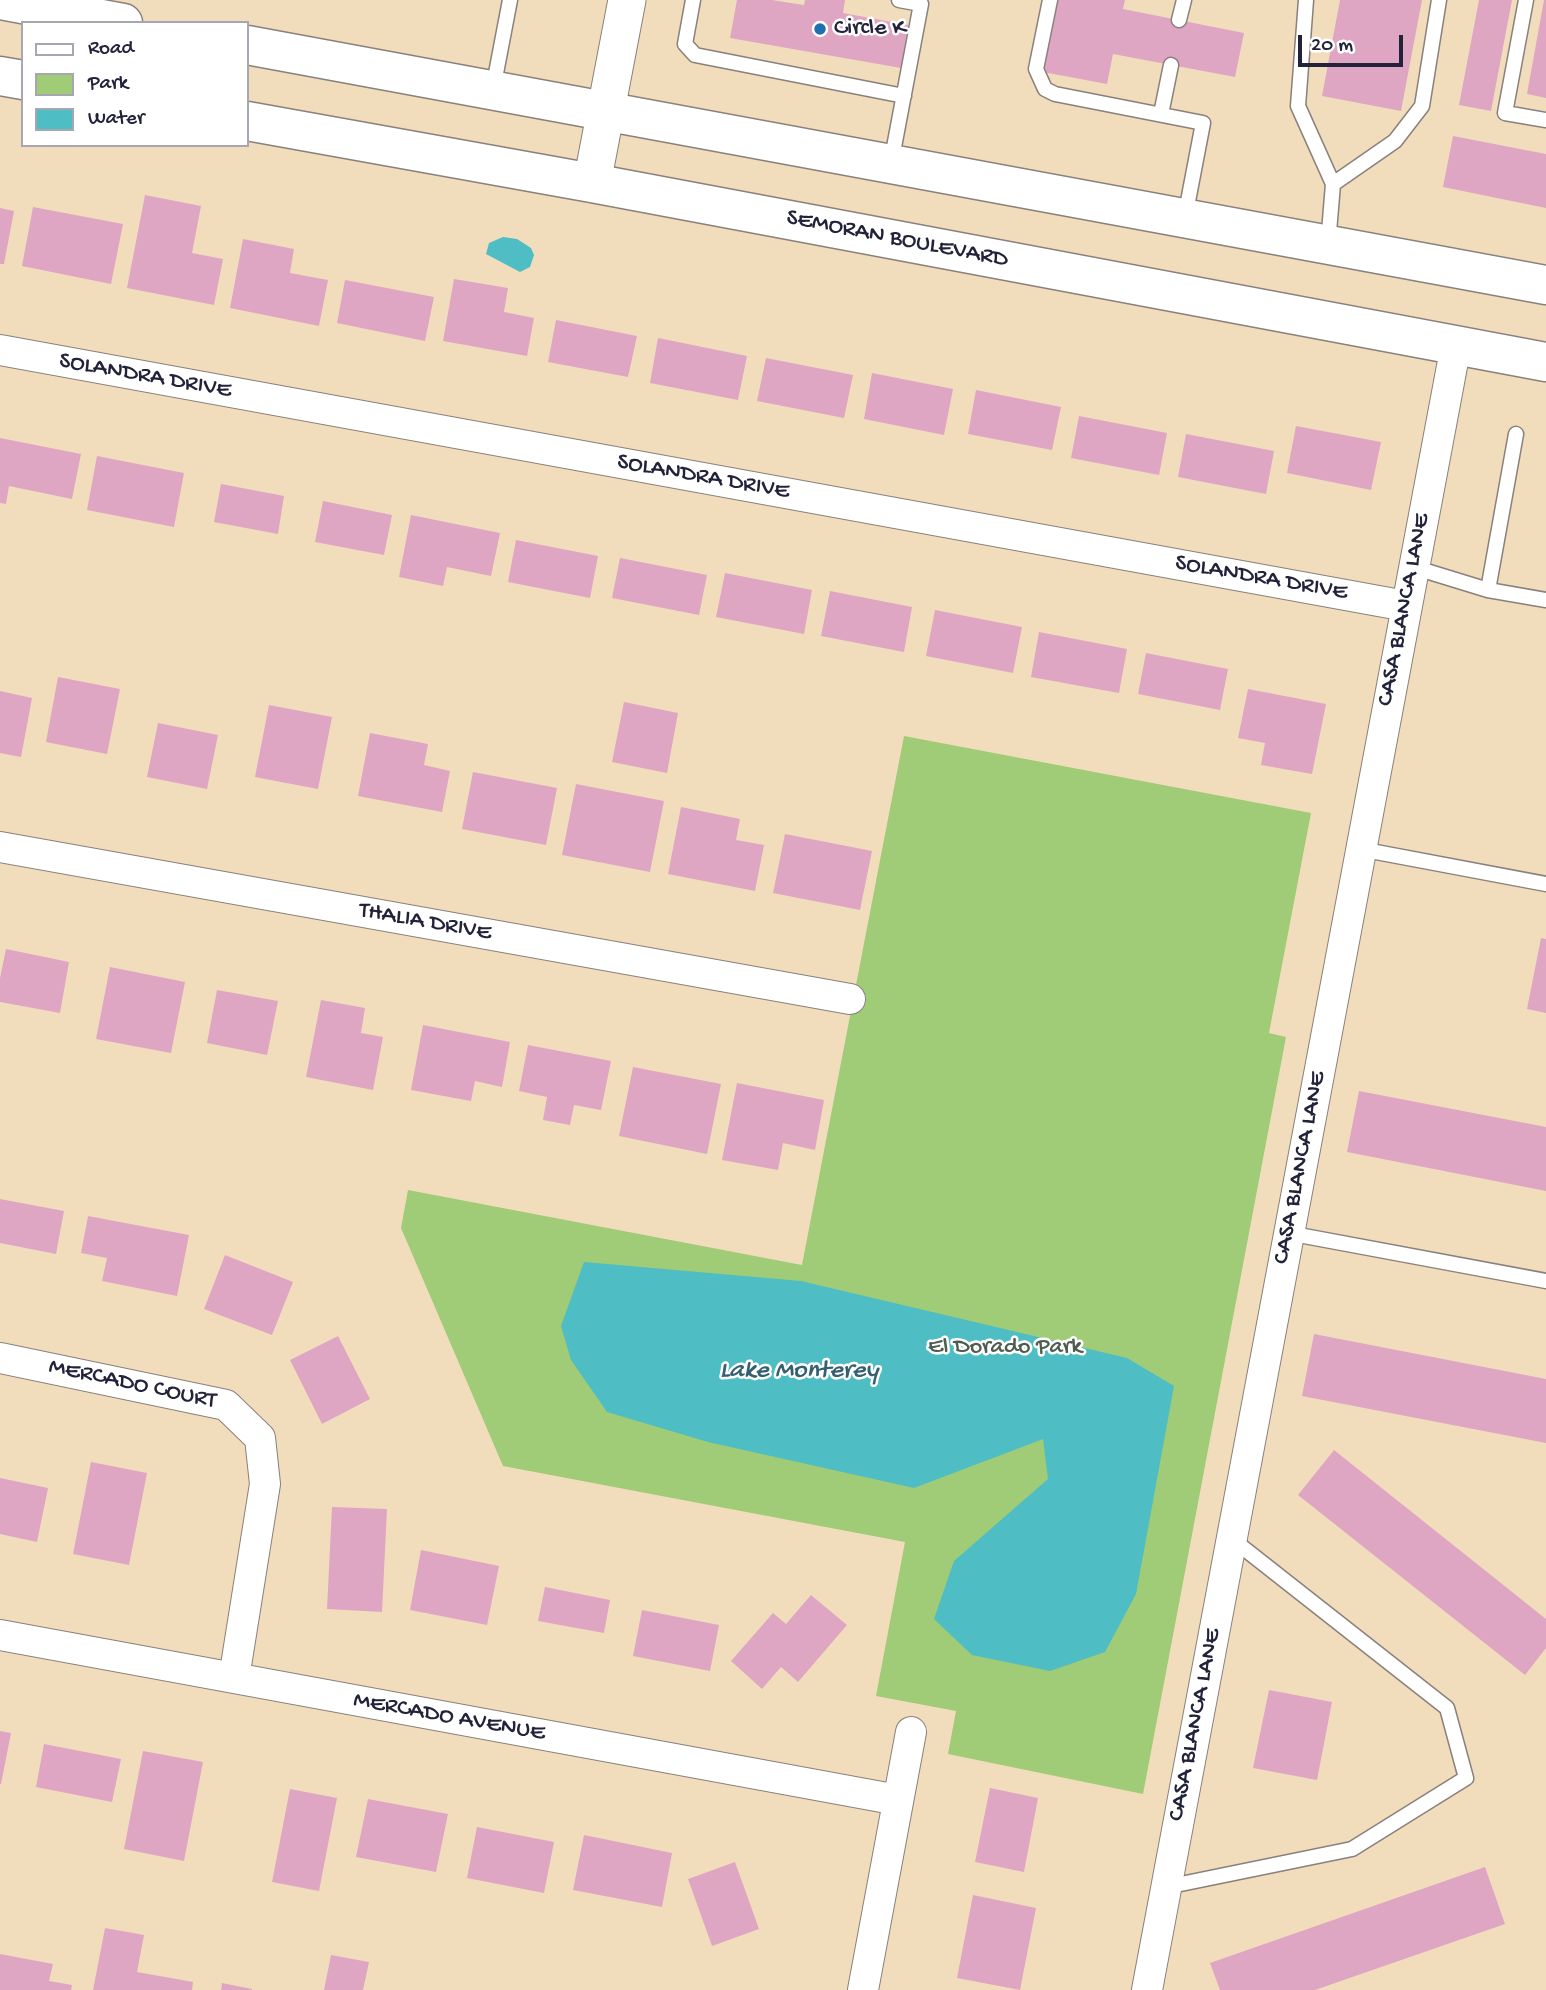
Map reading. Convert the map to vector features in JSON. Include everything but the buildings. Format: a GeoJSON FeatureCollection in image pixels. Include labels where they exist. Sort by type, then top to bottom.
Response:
{"type":"FeatureCollection","features":[{"type":"Feature","properties":{"kind":"main road"},"geometry":{"type":"LineString","coordinates":[[0,0],[112,21]]}},
{"type":"Feature","properties":{"kind":"main road"},"geometry":{"type":"LineString","coordinates":[[248,45],[1546,285]]}},
{"type":"Feature","properties":{"kind":"main road"},"geometry":{"type":"LineString","coordinates":[[0,76],[21,80]]}},
{"type":"Feature","properties":{"kind":"main road","name":"SEMORAN BOULEVARD"},"geometry":{"type":"LineString","coordinates":[[248,121],[1546,362]]}},
{"type":"Feature","properties":{"kind":"street"},"geometry":{"type":"LineString","coordinates":[[592,183],[627,0]]}},
{"type":"Feature","properties":{"kind":"street","name":"CASA BLANCA LANE"},"geometry":{"type":"LineString","coordinates":[[1147,1990],[1456,345]]}},
{"type":"Feature","properties":{"kind":"street","name":"SOLANDRA DRIVE"},"geometry":{"type":"LineString","coordinates":[[0,350],[1406,606]]}},
{"type":"Feature","properties":{"kind":"street","name":"THALIA DRIVE"},"geometry":{"type":"LineString","coordinates":[[0,847],[850,999]]}},
{"type":"Feature","properties":{"kind":"street","name":"MERCADO COURT"},"geometry":{"type":"LineString","coordinates":[[0,1358],[226,1405],[260,1438],[265,1483],[234,1678]]}},
{"type":"Feature","properties":{"kind":"street","name":"MERCADO AVENUE"},"geometry":{"type":"LineString","coordinates":[[0,1635],[898,1800]]}},
{"type":"Feature","properties":{"kind":"street"},"geometry":{"type":"LineString","coordinates":[[863,1990],[911,1732]]}},
{"type":"Feature","properties":{"kind":"lane"},"geometry":{"type":"LineString","coordinates":[[493,90],[510,0]]}},
{"type":"Feature","properties":{"kind":"lane"},"geometry":{"type":"LineString","coordinates":[[692,0],[685,44],[695,55],[904,96]]}},
{"type":"Feature","properties":{"kind":"lane"},"geometry":{"type":"LineString","coordinates":[[891,164],[920,4],[899,0]]}},
{"type":"Feature","properties":{"kind":"lane"},"geometry":{"type":"LineString","coordinates":[[1050,0],[1037,69],[1045,89],[1055,94],[1203,123],[1185,218]]}},
{"type":"Feature","properties":{"kind":"lane"},"geometry":{"type":"LineString","coordinates":[[1180,20],[1184,0]]}},
{"type":"Feature","properties":{"kind":"lane"},"geometry":{"type":"LineString","coordinates":[[1306,0],[1298,106],[1333,184],[1328,245]]}},
{"type":"Feature","properties":{"kind":"lane"},"geometry":{"type":"LineString","coordinates":[[1333,184],[1395,141],[1422,106],[1439,0]]}},
{"type":"Feature","properties":{"kind":"lane"},"geometry":{"type":"LineString","coordinates":[[1526,0],[1505,113],[1546,120]]}},
{"type":"Feature","properties":{"kind":"lane"},"geometry":{"type":"LineString","coordinates":[[1161,114],[1171,65]]}},
{"type":"Feature","properties":{"kind":"lane"},"geometry":{"type":"LineString","coordinates":[[1488,590],[1516,434]]}},
{"type":"Feature","properties":{"kind":"lane"},"geometry":{"type":"LineString","coordinates":[[1413,567],[1488,590],[1546,600]]}},
{"type":"Feature","properties":{"kind":"lane"},"geometry":{"type":"LineString","coordinates":[[1360,849],[1546,884]]}},
{"type":"Feature","properties":{"kind":"lane"},"geometry":{"type":"LineString","coordinates":[[1288,1233],[1546,1281]]}},
{"type":"Feature","properties":{"kind":"lane"},"geometry":{"type":"LineString","coordinates":[[1166,1888],[1352,1849],[1466,1778],[1447,1708],[1231,1539]]}},
{"type":"Feature","properties":{"kind":"green space","name":"El Dorado Park"},"geometry":{"type":"Polygon","coordinates":[[[904,736],[1311,813],[1269,1033],[1286,1037],[1143,1794],[948,1754],[956,1711],[876,1696],[905,1542],[503,1466],[401,1228],[408,1190],[802,1265],[904,736]]]}},
{"type":"Feature","properties":{"kind":"water"},"geometry":{"type":"Polygon","coordinates":[[[503,237],[517,239],[531,248],[534,255],[530,267],[520,272],[486,254],[489,243],[503,237]]]}},
{"type":"Feature","properties":{"kind":"water","name":"Lake Monterey"},"geometry":{"type":"Polygon","coordinates":[[[584,1262],[801,1281],[1127,1358],[1174,1386],[1136,1594],[1105,1652],[1050,1671],[972,1655],[934,1619],[954,1561],[1048,1479],[1043,1439],[914,1488],[708,1442],[607,1412],[571,1360],[561,1326],[584,1262]]]}},
{"type":"Feature","properties":{"kind":"place","name":"Circle K"},"geometry":{"type":"Point","coordinates":[820,29]}}]}
